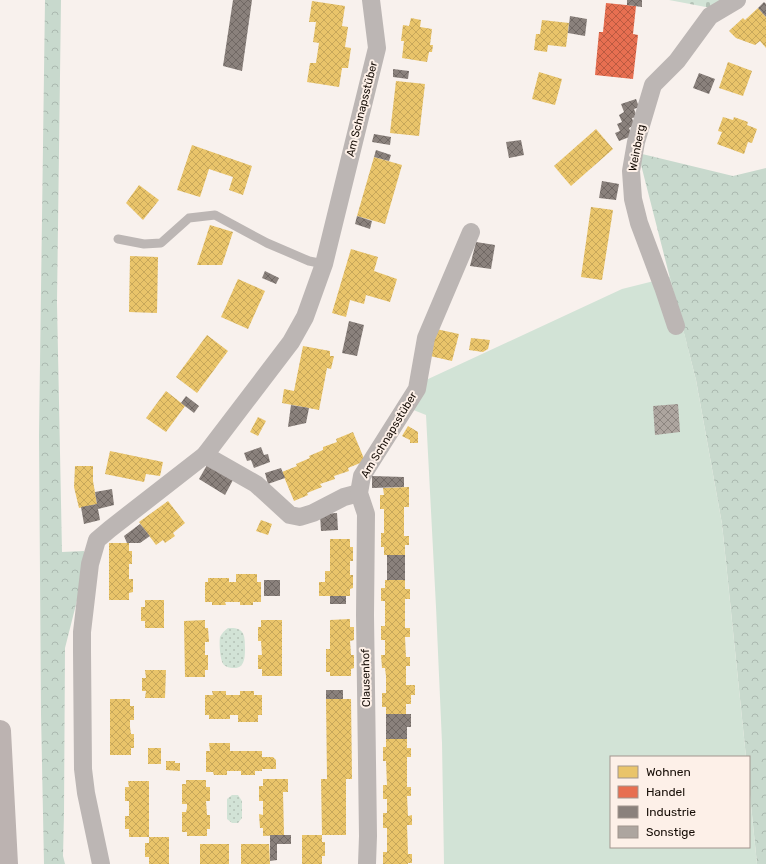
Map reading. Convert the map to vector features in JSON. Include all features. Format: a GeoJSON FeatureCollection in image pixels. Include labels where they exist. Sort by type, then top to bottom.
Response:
{"type":"FeatureCollection","features":[{"type":"Feature","properties":{"kind":"highway"},"geometry":{"type":"LineString","coordinates":[[0,731],[7,864]]}},
{"type":"Feature","properties":{"kind":"street","name":"Am Schnapsstüber"},"geometry":{"type":"LineString","coordinates":[[101,864],[86,792],[83,769],[82,632],[90,564],[97,540],[205,455],[291,342],[305,317],[324,264],[377,48],[371,0]]}},
{"type":"Feature","properties":{"kind":"street","name":"Weinberg"},"geometry":{"type":"LineString","coordinates":[[676,326],[639,223],[633,199],[631,171],[636,142],[653,84],[677,61],[710,16],[737,0]]}},
{"type":"Feature","properties":{"kind":"street","name":"Am Schnapsstüber"},"geometry":{"type":"LineString","coordinates":[[205,455],[256,484],[290,515],[300,517],[313,513],[344,497],[359,493],[362,476],[417,389],[426,338],[471,232]]}},
{"type":"Feature","properties":{"kind":"street","name":"Clausenhof"},"geometry":{"type":"LineString","coordinates":[[359,493],[366,514],[365,614],[368,836],[367,864]]}},
{"type":"Feature","properties":{"kind":"lane"},"geometry":{"type":"LineString","coordinates":[[118,239],[144,244],[161,243],[189,218],[215,215],[267,243],[309,262],[324,264]]}},
{"type":"Feature","properties":{"kind":"green space"},"geometry":{"type":"Polygon","coordinates":[[[45,0],[61,0],[57,303],[62,552],[84,551],[85,569],[65,648],[63,856],[65,864],[44,864],[41,714],[39,436],[45,0]]]}},
{"type":"Feature","properties":{"kind":"green space"},"geometry":{"type":"Polygon","coordinates":[[[669,0],[724,0],[711,8],[669,0]]]}},
{"type":"Feature","properties":{"kind":"green space"},"geometry":{"type":"Polygon","coordinates":[[[638,153],[733,176],[766,168],[766,864],[757,864],[750,795],[750,756],[746,756],[722,524],[696,380],[638,153]]]}},
{"type":"Feature","properties":{"kind":"green space"},"geometry":{"type":"Polygon","coordinates":[[[670,277],[696,380],[722,524],[746,756],[610,756],[610,848],[750,848],[750,795],[757,864],[444,864],[442,743],[426,415],[411,409],[426,380],[622,289],[670,277]]]}},
{"type":"Feature","properties":{"kind":"green space"},"geometry":{"type":"Polygon","coordinates":[[[228,628],[240,630],[244,635],[244,662],[237,668],[231,668],[224,665],[222,660],[220,637],[228,628]]]}},
{"type":"Feature","properties":{"kind":"green space"},"geometry":{"type":"Polygon","coordinates":[[[232,795],[238,795],[242,801],[242,818],[238,823],[232,823],[227,819],[227,799],[232,795]]]}},
{"type":"Feature","properties":{"kind":"building: Wohnen"},"geometry":{"type":"Polygon","coordinates":[[[312,1],[345,6],[342,26],[348,27],[345,47],[351,48],[348,68],[342,68],[339,87],[307,82],[310,63],[316,63],[319,43],[313,42],[316,22],[309,22],[312,1]]]}},
{"type":"Feature","properties":{"kind":"building: Wohnen"},"geometry":{"type":"Polygon","coordinates":[[[758,8],[766,17],[766,48],[760,41],[755,45],[736,38],[729,31],[743,18],[745,20],[758,8]]]}},
{"type":"Feature","properties":{"kind":"building: Wohnen"},"geometry":{"type":"Polygon","coordinates":[[[411,18],[421,20],[420,27],[432,29],[430,45],[433,45],[432,52],[429,52],[427,62],[402,58],[404,41],[401,41],[403,25],[409,26],[411,18]]]}},
{"type":"Feature","properties":{"kind":"building: Wohnen"},"geometry":{"type":"Polygon","coordinates":[[[542,20],[569,23],[566,47],[548,45],[547,52],[534,50],[536,34],[540,34],[542,20]]]}},
{"type":"Feature","properties":{"kind":"building: Wohnen"},"geometry":{"type":"Polygon","coordinates":[[[728,62],[752,71],[743,96],[719,88],[728,62]]]}},
{"type":"Feature","properties":{"kind":"building: Wohnen"},"geometry":{"type":"Polygon","coordinates":[[[539,72],[562,79],[555,105],[532,99],[539,72]]]}},
{"type":"Feature","properties":{"kind":"building: Wohnen"},"geometry":{"type":"Polygon","coordinates":[[[396,81],[425,84],[419,136],[390,133],[396,81]]]}},
{"type":"Feature","properties":{"kind":"building: Wohnen"},"geometry":{"type":"Polygon","coordinates":[[[723,117],[733,120],[734,117],[748,122],[747,125],[757,129],[752,143],[748,142],[744,154],[717,144],[722,132],[718,131],[723,117]]]}},
{"type":"Feature","properties":{"kind":"building: Wohnen"},"geometry":{"type":"Polygon","coordinates":[[[596,129],[613,149],[571,186],[554,166],[596,129]]]}},
{"type":"Feature","properties":{"kind":"building: Wohnen"},"geometry":{"type":"Polygon","coordinates":[[[192,145],[252,166],[243,195],[229,190],[233,177],[209,169],[200,197],[177,190],[192,145]]]}},
{"type":"Feature","properties":{"kind":"building: Wohnen"},"geometry":{"type":"Polygon","coordinates":[[[374,157],[402,165],[385,224],[357,216],[374,157]]]}},
{"type":"Feature","properties":{"kind":"building: Wohnen"},"geometry":{"type":"Polygon","coordinates":[[[139,185],[159,200],[143,220],[126,203],[139,185]]]}},
{"type":"Feature","properties":{"kind":"building: Wohnen"},"geometry":{"type":"Polygon","coordinates":[[[591,207],[613,210],[602,280],[581,277],[591,207]]]}},
{"type":"Feature","properties":{"kind":"building: Wohnen"},"geometry":{"type":"Polygon","coordinates":[[[210,225],[233,232],[222,265],[197,265],[210,225]]]}},
{"type":"Feature","properties":{"kind":"building: Wohnen"},"geometry":{"type":"Polygon","coordinates":[[[351,249],[378,257],[374,271],[397,279],[390,302],[366,295],[364,304],[350,300],[346,317],[332,313],[351,249]]]}},
{"type":"Feature","properties":{"kind":"building: Wohnen"},"geometry":{"type":"Polygon","coordinates":[[[130,256],[158,257],[157,313],[129,312],[130,256]]]}},
{"type":"Feature","properties":{"kind":"building: Wohnen"},"geometry":{"type":"Polygon","coordinates":[[[238,279],[265,291],[248,329],[221,317],[238,279]]]}},
{"type":"Feature","properties":{"kind":"building: Wohnen"},"geometry":{"type":"Polygon","coordinates":[[[436,329],[459,334],[452,361],[430,356],[436,329]]]}},
{"type":"Feature","properties":{"kind":"building: Wohnen"},"geometry":{"type":"Polygon","coordinates":[[[207,335],[228,351],[197,393],[176,377],[207,335]]]}},
{"type":"Feature","properties":{"kind":"building: Wohnen"},"geometry":{"type":"Polygon","coordinates":[[[471,338],[490,340],[488,349],[483,352],[469,350],[471,338]]]}},
{"type":"Feature","properties":{"kind":"building: Wohnen"},"geometry":{"type":"Polygon","coordinates":[[[303,346],[330,351],[330,356],[334,356],[331,369],[327,368],[319,410],[282,403],[284,389],[294,391],[303,346]]]}},
{"type":"Feature","properties":{"kind":"building: Wohnen"},"geometry":{"type":"Polygon","coordinates":[[[166,391],[185,406],[166,432],[146,418],[166,391]]]}},
{"type":"Feature","properties":{"kind":"building: Wohnen"},"geometry":{"type":"Polygon","coordinates":[[[258,417],[266,421],[258,436],[250,432],[258,417]]]}},
{"type":"Feature","properties":{"kind":"building: Wohnen"},"geometry":{"type":"Polygon","coordinates":[[[408,426],[418,432],[418,443],[410,443],[410,440],[402,436],[408,426]]]}},
{"type":"Feature","properties":{"kind":"building: Wohnen"},"geometry":{"type":"Polygon","coordinates":[[[353,432],[365,461],[348,468],[349,471],[334,476],[335,479],[320,484],[322,487],[307,493],[308,495],[294,501],[282,472],[297,466],[296,464],[310,458],[309,456],[323,450],[323,447],[337,442],[336,439],[353,432]]]}},
{"type":"Feature","properties":{"kind":"building: Wohnen"},"geometry":{"type":"Polygon","coordinates":[[[110,451],[163,462],[160,476],[146,474],[144,482],[105,474],[110,451]]]}},
{"type":"Feature","properties":{"kind":"building: Wohnen"},"geometry":{"type":"Polygon","coordinates":[[[75,466],[93,466],[93,481],[97,504],[79,508],[74,487],[75,466]]]}},
{"type":"Feature","properties":{"kind":"building: Wohnen"},"geometry":{"type":"Polygon","coordinates":[[[409,487],[409,507],[404,507],[404,536],[409,536],[409,545],[405,545],[405,555],[384,555],[384,547],[381,547],[381,533],[384,533],[384,509],[380,509],[380,495],[384,495],[383,488],[409,487]]]}},
{"type":"Feature","properties":{"kind":"building: Wohnen"},"geometry":{"type":"Polygon","coordinates":[[[168,501],[185,523],[173,533],[175,536],[165,543],[163,540],[156,545],[139,522],[168,501]]]}},
{"type":"Feature","properties":{"kind":"building: Wohnen"},"geometry":{"type":"Polygon","coordinates":[[[261,520],[272,524],[268,535],[256,531],[261,520]]]}},
{"type":"Feature","properties":{"kind":"building: Wohnen"},"geometry":{"type":"Polygon","coordinates":[[[330,539],[350,539],[350,547],[353,547],[353,561],[350,561],[350,575],[353,575],[353,588],[350,589],[350,596],[319,596],[319,582],[325,582],[325,571],[330,571],[330,539]]]}},
{"type":"Feature","properties":{"kind":"building: Wohnen"},"geometry":{"type":"Polygon","coordinates":[[[109,543],[129,543],[129,551],[132,551],[132,564],[129,564],[129,579],[133,579],[133,592],[129,593],[129,600],[109,600],[109,543]]]}},
{"type":"Feature","properties":{"kind":"building: Wohnen"},"geometry":{"type":"Polygon","coordinates":[[[236,574],[257,574],[257,582],[261,582],[261,602],[253,602],[253,605],[240,605],[240,602],[225,602],[226,605],[212,605],[212,602],[205,602],[205,582],[208,582],[208,578],[229,578],[229,582],[236,582],[236,574]]]}},
{"type":"Feature","properties":{"kind":"building: Wohnen"},"geometry":{"type":"Polygon","coordinates":[[[385,580],[405,580],[405,589],[410,589],[410,599],[405,599],[405,628],[410,628],[410,637],[405,637],[406,657],[410,657],[410,666],[406,666],[406,685],[415,685],[415,695],[411,695],[411,704],[406,704],[406,714],[386,714],[386,707],[382,707],[382,693],[386,693],[386,676],[385,668],[382,668],[381,655],[385,655],[385,640],[381,640],[381,626],[385,626],[385,601],[381,601],[381,588],[385,588],[385,580]]]}},
{"type":"Feature","properties":{"kind":"building: Wohnen"},"geometry":{"type":"Polygon","coordinates":[[[145,600],[164,600],[164,628],[145,628],[145,621],[141,621],[141,607],[145,607],[145,600]]]}},
{"type":"Feature","properties":{"kind":"building: Wohnen"},"geometry":{"type":"Polygon","coordinates":[[[350,619],[350,627],[354,627],[354,640],[350,641],[351,655],[354,655],[354,668],[351,669],[351,676],[330,676],[330,672],[326,672],[326,649],[330,649],[330,620],[350,619]]]}},
{"type":"Feature","properties":{"kind":"building: Wohnen"},"geometry":{"type":"Polygon","coordinates":[[[205,620],[205,628],[208,628],[209,642],[205,642],[205,655],[208,655],[208,670],[205,670],[205,677],[185,677],[184,621],[205,620]]]}},
{"type":"Feature","properties":{"kind":"building: Wohnen"},"geometry":{"type":"Polygon","coordinates":[[[261,620],[282,620],[282,676],[262,676],[262,669],[258,669],[258,655],[262,655],[261,641],[258,641],[258,627],[261,627],[261,620]]]}},
{"type":"Feature","properties":{"kind":"building: Wohnen"},"geometry":{"type":"Polygon","coordinates":[[[145,670],[166,670],[165,698],[145,698],[146,691],[142,691],[142,678],[146,678],[145,670]]]}},
{"type":"Feature","properties":{"kind":"building: Wohnen"},"geometry":{"type":"Polygon","coordinates":[[[212,691],[226,691],[226,695],[240,695],[240,691],[254,691],[254,695],[262,695],[262,715],[258,715],[258,722],[238,722],[238,715],[230,715],[230,719],[209,719],[209,715],[205,715],[205,695],[213,695],[212,691]]]}},
{"type":"Feature","properties":{"kind":"building: Wohnen"},"geometry":{"type":"Polygon","coordinates":[[[110,699],[130,699],[130,706],[134,706],[134,720],[130,720],[131,734],[134,734],[134,748],[131,748],[131,755],[110,755],[110,699]]]}},
{"type":"Feature","properties":{"kind":"building: Wohnen"},"geometry":{"type":"Polygon","coordinates":[[[326,699],[351,699],[352,779],[346,779],[346,835],[322,835],[321,779],[327,779],[326,699]]]}},
{"type":"Feature","properties":{"kind":"building: Wohnen"},"geometry":{"type":"Polygon","coordinates":[[[386,739],[407,739],[407,748],[411,748],[411,757],[407,757],[407,787],[411,787],[411,796],[407,796],[408,816],[412,815],[412,825],[407,825],[408,854],[412,854],[412,863],[408,864],[383,864],[383,852],[387,852],[387,828],[383,828],[383,813],[387,813],[387,799],[383,799],[383,785],[387,785],[386,761],[383,761],[383,747],[386,747],[386,739]]]}},
{"type":"Feature","properties":{"kind":"building: Wohnen"},"geometry":{"type":"Polygon","coordinates":[[[209,743],[230,743],[230,751],[262,751],[262,757],[273,757],[276,760],[276,769],[262,769],[262,771],[255,771],[255,775],[241,775],[241,771],[227,771],[227,775],[214,775],[213,772],[206,772],[206,751],[210,751],[209,743]]]}},
{"type":"Feature","properties":{"kind":"building: Wohnen"},"geometry":{"type":"Polygon","coordinates":[[[148,748],[161,748],[161,764],[148,764],[148,748]]]}},
{"type":"Feature","properties":{"kind":"building: Wohnen"},"geometry":{"type":"Polygon","coordinates":[[[166,761],[175,761],[175,763],[180,763],[180,771],[166,770],[166,761]]]}},
{"type":"Feature","properties":{"kind":"building: Wohnen"},"geometry":{"type":"Polygon","coordinates":[[[263,779],[288,779],[288,792],[283,792],[284,835],[263,836],[263,828],[260,828],[259,814],[263,815],[263,801],[259,801],[259,786],[263,786],[263,779]]]}},
{"type":"Feature","properties":{"kind":"building: Wohnen"},"geometry":{"type":"Polygon","coordinates":[[[186,780],[206,780],[206,787],[210,787],[210,801],[206,801],[207,815],[210,815],[210,829],[207,829],[207,836],[187,836],[187,832],[182,832],[182,812],[186,812],[187,804],[182,804],[182,784],[186,784],[186,780]]]}},
{"type":"Feature","properties":{"kind":"building: Wohnen"},"geometry":{"type":"Polygon","coordinates":[[[128,781],[149,781],[149,837],[129,837],[129,829],[125,829],[125,816],[129,816],[129,801],[125,801],[125,787],[129,787],[128,781]]]}},
{"type":"Feature","properties":{"kind":"building: Wohnen"},"geometry":{"type":"Polygon","coordinates":[[[302,835],[322,835],[322,842],[325,842],[325,856],[322,856],[322,864],[302,864],[302,835]]]}},
{"type":"Feature","properties":{"kind":"building: Wohnen"},"geometry":{"type":"Polygon","coordinates":[[[149,837],[169,837],[169,864],[149,864],[149,857],[145,857],[145,843],[149,843],[149,837]]]}},
{"type":"Feature","properties":{"kind":"building: Wohnen"},"geometry":{"type":"Polygon","coordinates":[[[200,844],[229,844],[229,864],[200,864],[200,844]]]}},
{"type":"Feature","properties":{"kind":"building: Wohnen"},"geometry":{"type":"Polygon","coordinates":[[[241,844],[269,844],[270,864],[241,864],[241,844]]]}},
{"type":"Feature","properties":{"kind":"building: Handel"},"geometry":{"type":"Polygon","coordinates":[[[606,3],[636,6],[633,34],[638,35],[633,79],[595,75],[599,32],[603,32],[606,3]]]}},
{"type":"Feature","properties":{"kind":"building: Industrie"},"geometry":{"type":"Polygon","coordinates":[[[233,0],[252,0],[242,71],[223,66],[233,0]]]}},
{"type":"Feature","properties":{"kind":"building: Industrie"},"geometry":{"type":"Polygon","coordinates":[[[627,0],[642,0],[642,7],[627,5],[627,0]]]}},
{"type":"Feature","properties":{"kind":"building: Industrie"},"geometry":{"type":"Polygon","coordinates":[[[764,2],[766,4],[766,17],[758,8],[764,2]]]}},
{"type":"Feature","properties":{"kind":"building: Industrie"},"geometry":{"type":"Polygon","coordinates":[[[570,16],[587,19],[585,36],[568,33],[570,16]]]}},
{"type":"Feature","properties":{"kind":"building: Industrie"},"geometry":{"type":"Polygon","coordinates":[[[393,69],[409,71],[408,79],[393,77],[393,69]]]}},
{"type":"Feature","properties":{"kind":"building: Industrie"},"geometry":{"type":"Polygon","coordinates":[[[699,73],[715,79],[709,94],[693,88],[699,73]]]}},
{"type":"Feature","properties":{"kind":"building: Industrie"},"geometry":{"type":"Polygon","coordinates":[[[636,99],[639,107],[634,109],[637,117],[632,118],[634,125],[629,128],[632,136],[619,141],[615,133],[620,131],[617,124],[622,122],[619,115],[624,112],[621,104],[636,99]]]}},
{"type":"Feature","properties":{"kind":"building: Industrie"},"geometry":{"type":"Polygon","coordinates":[[[374,134],[391,137],[390,145],[372,142],[374,134]]]}},
{"type":"Feature","properties":{"kind":"building: Industrie"},"geometry":{"type":"Polygon","coordinates":[[[521,140],[524,155],[509,158],[506,142],[521,140]]]}},
{"type":"Feature","properties":{"kind":"building: Industrie"},"geometry":{"type":"Polygon","coordinates":[[[376,150],[391,155],[389,161],[374,157],[376,150]]]}},
{"type":"Feature","properties":{"kind":"building: Industrie"},"geometry":{"type":"Polygon","coordinates":[[[602,181],[619,184],[616,200],[599,198],[602,181]]]}},
{"type":"Feature","properties":{"kind":"building: Industrie"},"geometry":{"type":"Polygon","coordinates":[[[357,216],[372,221],[370,229],[355,224],[357,216]]]}},
{"type":"Feature","properties":{"kind":"building: Industrie"},"geometry":{"type":"Polygon","coordinates":[[[476,242],[495,245],[491,269],[470,266],[476,242]]]}},
{"type":"Feature","properties":{"kind":"building: Industrie"},"geometry":{"type":"Polygon","coordinates":[[[265,271],[279,278],[276,284],[262,278],[265,271]]]}},
{"type":"Feature","properties":{"kind":"building: Industrie"},"geometry":{"type":"Polygon","coordinates":[[[349,321],[364,325],[357,356],[342,353],[349,321]]]}},
{"type":"Feature","properties":{"kind":"building: Industrie"},"geometry":{"type":"Polygon","coordinates":[[[186,396],[199,406],[194,413],[181,403],[186,396]]]}},
{"type":"Feature","properties":{"kind":"building: Industrie"},"geometry":{"type":"Polygon","coordinates":[[[291,405],[309,408],[306,423],[288,427],[291,405]]]}},
{"type":"Feature","properties":{"kind":"building: Industrie"},"geometry":{"type":"Polygon","coordinates":[[[261,447],[264,455],[268,454],[270,462],[254,468],[251,460],[247,461],[244,453],[261,447]]]}},
{"type":"Feature","properties":{"kind":"building: Industrie"},"geometry":{"type":"Polygon","coordinates":[[[207,465],[233,480],[225,495],[199,479],[207,465]]]}},
{"type":"Feature","properties":{"kind":"building: Industrie"},"geometry":{"type":"Polygon","coordinates":[[[281,468],[285,478],[268,484],[265,473],[281,468]]]}},
{"type":"Feature","properties":{"kind":"building: Industrie"},"geometry":{"type":"Polygon","coordinates":[[[372,476],[404,477],[404,487],[372,488],[372,476]]]}},
{"type":"Feature","properties":{"kind":"building: Industrie"},"geometry":{"type":"Polygon","coordinates":[[[112,489],[114,505],[98,509],[100,520],[84,524],[81,507],[97,504],[95,492],[112,489]]]}},
{"type":"Feature","properties":{"kind":"building: Industrie"},"geometry":{"type":"Polygon","coordinates":[[[337,513],[338,530],[321,531],[320,514],[337,513]]]}},
{"type":"Feature","properties":{"kind":"building: Industrie"},"geometry":{"type":"Polygon","coordinates":[[[140,524],[150,536],[140,543],[127,543],[124,536],[140,524]]]}},
{"type":"Feature","properties":{"kind":"building: Industrie"},"geometry":{"type":"Polygon","coordinates":[[[387,555],[405,555],[405,580],[387,580],[387,555]]]}},
{"type":"Feature","properties":{"kind":"building: Industrie"},"geometry":{"type":"Polygon","coordinates":[[[264,580],[280,580],[280,596],[264,596],[264,580]]]}},
{"type":"Feature","properties":{"kind":"building: Industrie"},"geometry":{"type":"Polygon","coordinates":[[[330,596],[346,596],[346,604],[330,604],[330,596]]]}},
{"type":"Feature","properties":{"kind":"building: Industrie"},"geometry":{"type":"Polygon","coordinates":[[[326,690],[343,690],[343,699],[326,699],[326,690]]]}},
{"type":"Feature","properties":{"kind":"building: Industrie"},"geometry":{"type":"Polygon","coordinates":[[[386,714],[411,714],[411,727],[407,727],[407,739],[386,739],[386,714]]]}},
{"type":"Feature","properties":{"kind":"building: Industrie"},"geometry":{"type":"Polygon","coordinates":[[[270,835],[291,835],[291,844],[277,844],[277,860],[270,861],[270,835]]]}},
{"type":"Feature","properties":{"kind":"building: Sonstige"},"geometry":{"type":"Polygon","coordinates":[[[678,404],[680,432],[655,435],[653,406],[678,404]]]}}]}
